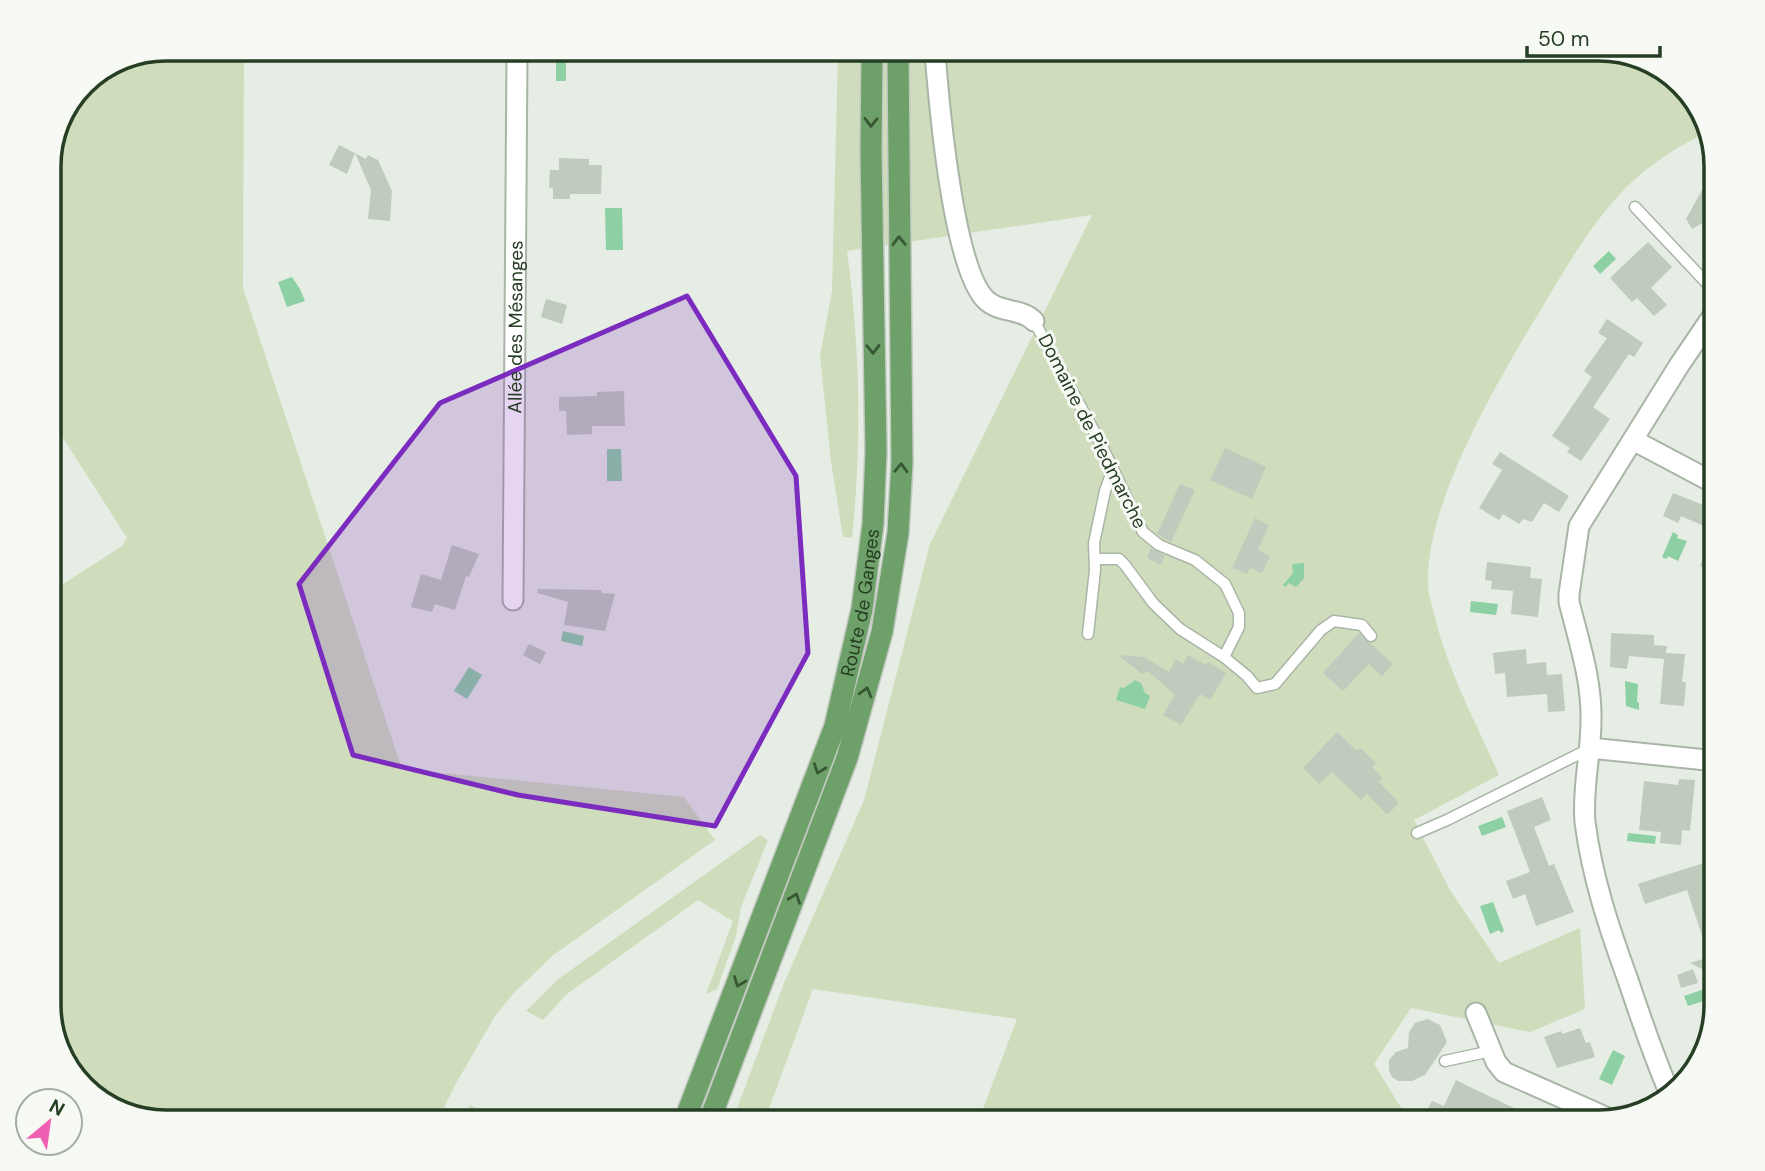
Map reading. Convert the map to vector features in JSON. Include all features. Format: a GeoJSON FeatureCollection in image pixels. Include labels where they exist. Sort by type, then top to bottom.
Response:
{"type":"FeatureCollection","features":[{"type":"Feature","properties":{"kind":"main road","name":"Route de Ganges"},"geometry":{"type":"LineString","coordinates":[[689,1110],[835,726],[862,609],[873,524],[876,451],[872,61]]}},
{"type":"Feature","properties":{"kind":"main road","name":"Route de Ganges"},"geometry":{"type":"LineString","coordinates":[[714,1110],[847,758],[882,632],[898,533],[902,463],[898,61]]}},
{"type":"Feature","properties":{"kind":"street","name":"Allée des Mésanges"},"geometry":{"type":"LineString","coordinates":[[513,600],[517,61]]}},
{"type":"Feature","properties":{"kind":"street"},"geometry":{"type":"LineString","coordinates":[[935,61],[951,191],[965,256],[976,286],[984,299],[994,307],[1027,315],[1034,321]]}},
{"type":"Feature","properties":{"kind":"street"},"geometry":{"type":"LineString","coordinates":[[1666,1085],[1652,1052],[1592,869],[1585,817],[1590,748],[1590,679],[1569,602],[1570,580],[1579,526],[1704,329]]}},
{"type":"Feature","properties":{"kind":"street"},"geometry":{"type":"LineString","coordinates":[[1633,440],[1704,478]]}},
{"type":"Feature","properties":{"kind":"street"},"geometry":{"type":"LineString","coordinates":[[1590,748],[1704,760]]}},
{"type":"Feature","properties":{"kind":"street"},"geometry":{"type":"LineString","coordinates":[[1476,1013],[1491,1051],[1504,1072],[1590,1110]]}},
{"type":"Feature","properties":{"kind":"lane"},"geometry":{"type":"LineString","coordinates":[[1635,207],[1704,280]]}},
{"type":"Feature","properties":{"kind":"lane","name":"Domaine de Piedmarche"},"geometry":{"type":"LineString","coordinates":[[1034,321],[1113,469],[1143,532],[1158,545],[1195,560],[1225,584],[1239,613],[1239,627],[1224,657]]}},
{"type":"Feature","properties":{"kind":"lane"},"geometry":{"type":"LineString","coordinates":[[1088,634],[1094,543],[1105,491],[1113,469]]}},
{"type":"Feature","properties":{"kind":"lane"},"geometry":{"type":"LineString","coordinates":[[1095,559],[1119,559],[1153,603],[1180,629],[1224,657],[1257,688],[1275,684],[1321,630],[1334,621],[1362,625],[1371,636]]}},
{"type":"Feature","properties":{"kind":"lane"},"geometry":{"type":"LineString","coordinates":[[1417,833],[1590,748]]}},
{"type":"Feature","properties":{"kind":"lane"},"geometry":{"type":"LineString","coordinates":[[1446,1061],[1491,1051]]}},
{"type":"Feature","properties":{"kind":"highlighted area"},"geometry":{"type":"Polygon","coordinates":[[[687,296],[796,476],[808,653],[715,826],[518,795],[353,755],[299,584],[440,403],[687,296]]]}},
{"type":"Feature","properties":{"kind":"shaded area"},"geometry":{"type":"Polygon","coordinates":[[[166,61],[244,61],[243,288],[402,769],[684,797],[715,840],[552,956],[513,994],[495,1016],[443,1110],[166,1110],[126,1102],[108,1092],[87,1074],[69,1045],[61,1012],[61,585],[122,546],[127,538],[61,435],[61,159],[65,139],[83,102],[97,87],[132,67],[166,61]]]}},
{"type":"Feature","properties":{"kind":"shaded area"},"geometry":{"type":"Polygon","coordinates":[[[556,61],[566,61],[566,81],[556,81],[556,61]]]}},
{"type":"Feature","properties":{"kind":"shaded area"},"geometry":{"type":"Polygon","coordinates":[[[838,61],[1599,61],[1639,69],[1673,92],[1690,114],[1699,137],[1650,166],[1630,184],[1599,219],[1570,262],[1506,368],[1468,442],[1438,518],[1430,554],[1428,587],[1441,638],[1464,698],[1499,775],[1414,820],[1450,890],[1499,963],[1580,928],[1585,1009],[1530,1032],[1411,1008],[1374,1064],[1403,1110],[983,1110],[1017,1019],[813,989],[768,1110],[736,1110],[784,983],[864,800],[930,544],[1092,215],[847,251],[855,323],[858,395],[852,538],[843,537],[831,462],[820,356],[832,291],[838,61]]]}},
{"type":"Feature","properties":{"kind":"shaded area"},"geometry":{"type":"Polygon","coordinates":[[[605,208],[622,208],[623,250],[606,250],[605,208]]]}},
{"type":"Feature","properties":{"kind":"shaded area"},"geometry":{"type":"Polygon","coordinates":[[[1609,251],[1616,259],[1600,274],[1593,266],[1609,251]]]}},
{"type":"Feature","properties":{"kind":"shaded area"},"geometry":{"type":"Polygon","coordinates":[[[292,277],[305,301],[287,307],[278,282],[292,277]]]}},
{"type":"Feature","properties":{"kind":"shaded area"},"geometry":{"type":"Polygon","coordinates":[[[607,449],[621,449],[622,481],[607,481],[607,449]]]}},
{"type":"Feature","properties":{"kind":"shaded area"},"geometry":{"type":"Polygon","coordinates":[[[1673,532],[1678,535],[1677,538],[1687,541],[1678,561],[1668,556],[1667,559],[1662,557],[1673,532]]]}},
{"type":"Feature","properties":{"kind":"shaded area"},"geometry":{"type":"Polygon","coordinates":[[[1304,563],[1304,578],[1296,587],[1289,583],[1285,587],[1283,585],[1293,573],[1292,564],[1304,563]]]}},
{"type":"Feature","properties":{"kind":"shaded area"},"geometry":{"type":"Polygon","coordinates":[[[1471,601],[1498,604],[1496,615],[1470,612],[1471,601]]]}},
{"type":"Feature","properties":{"kind":"shaded area"},"geometry":{"type":"Polygon","coordinates":[[[563,631],[584,636],[582,646],[561,641],[563,631]]]}},
{"type":"Feature","properties":{"kind":"shaded area"},"geometry":{"type":"Polygon","coordinates":[[[469,667],[482,675],[467,699],[454,691],[469,667]]]}},
{"type":"Feature","properties":{"kind":"shaded area"},"geometry":{"type":"Polygon","coordinates":[[[1135,680],[1141,683],[1145,693],[1150,696],[1145,709],[1116,700],[1120,687],[1124,688],[1135,680]]]}},
{"type":"Feature","properties":{"kind":"shaded area"},"geometry":{"type":"Polygon","coordinates":[[[1625,681],[1638,684],[1639,710],[1626,706],[1625,681]]]}},
{"type":"Feature","properties":{"kind":"shaded area"},"geometry":{"type":"Polygon","coordinates":[[[1502,817],[1506,827],[1482,836],[1478,826],[1502,817]]]}},
{"type":"Feature","properties":{"kind":"shaded area"},"geometry":{"type":"Polygon","coordinates":[[[1628,833],[1656,836],[1655,844],[1627,841],[1628,833]]]}},
{"type":"Feature","properties":{"kind":"shaded area"},"geometry":{"type":"Polygon","coordinates":[[[760,835],[768,840],[741,907],[736,936],[717,989],[706,994],[733,921],[698,900],[567,994],[543,1020],[526,1011],[557,980],[760,835]]]}},
{"type":"Feature","properties":{"kind":"shaded area"},"geometry":{"type":"Polygon","coordinates":[[[1493,902],[1504,931],[1490,934],[1480,906],[1493,902]]]}},
{"type":"Feature","properties":{"kind":"shaded area"},"geometry":{"type":"Polygon","coordinates":[[[1704,989],[1704,1001],[1688,1006],[1684,996],[1704,989]]]}},
{"type":"Feature","properties":{"kind":"shaded area"},"geometry":{"type":"Polygon","coordinates":[[[1613,1050],[1625,1056],[1612,1085],[1599,1079],[1613,1050]]]}},
{"type":"Feature","properties":{"kind":"building"},"geometry":{"type":"Polygon","coordinates":[[[339,145],[355,153],[347,174],[329,165],[339,145]]]}},
{"type":"Feature","properties":{"kind":"building"},"geometry":{"type":"Polygon","coordinates":[[[355,153],[366,159],[368,155],[378,160],[392,191],[390,221],[368,219],[371,190],[355,153]]]}},
{"type":"Feature","properties":{"kind":"building"},"geometry":{"type":"Polygon","coordinates":[[[559,158],[589,159],[589,165],[602,165],[601,194],[570,194],[570,199],[553,199],[553,188],[549,188],[550,170],[559,170],[559,158]]]}},
{"type":"Feature","properties":{"kind":"building"},"geometry":{"type":"Polygon","coordinates":[[[1702,190],[1704,222],[1692,229],[1686,219],[1702,190]]]}},
{"type":"Feature","properties":{"kind":"building"},"geometry":{"type":"Polygon","coordinates":[[[1648,242],[1672,267],[1651,288],[1667,305],[1654,316],[1637,298],[1632,302],[1610,278],[1648,242]]]}},
{"type":"Feature","properties":{"kind":"building"},"geometry":{"type":"Polygon","coordinates":[[[546,299],[567,305],[562,324],[541,317],[546,299]]]}},
{"type":"Feature","properties":{"kind":"building"},"geometry":{"type":"Polygon","coordinates":[[[1607,319],[1643,343],[1634,357],[1629,354],[1593,407],[1610,419],[1581,461],[1567,452],[1570,448],[1552,436],[1592,377],[1584,371],[1607,338],[1598,333],[1607,319]]]}},
{"type":"Feature","properties":{"kind":"building"},"geometry":{"type":"Polygon","coordinates":[[[624,391],[625,426],[592,426],[592,434],[567,435],[566,411],[559,411],[559,397],[597,396],[597,392],[624,391]]]}},
{"type":"Feature","properties":{"kind":"building"},"geometry":{"type":"Polygon","coordinates":[[[1225,448],[1266,467],[1252,499],[1210,480],[1225,448]]]}},
{"type":"Feature","properties":{"kind":"building"},"geometry":{"type":"Polygon","coordinates":[[[1500,452],[1569,496],[1559,512],[1544,503],[1532,522],[1523,519],[1519,524],[1503,514],[1499,520],[1479,508],[1502,470],[1492,464],[1500,452]]]}},
{"type":"Feature","properties":{"kind":"building"},"geometry":{"type":"Polygon","coordinates":[[[1180,484],[1195,490],[1171,542],[1157,534],[1180,484]]]}},
{"type":"Feature","properties":{"kind":"building"},"geometry":{"type":"Polygon","coordinates":[[[1673,493],[1704,505],[1704,526],[1681,516],[1678,523],[1663,516],[1673,493]]]}},
{"type":"Feature","properties":{"kind":"building"},"geometry":{"type":"Polygon","coordinates":[[[1255,518],[1269,525],[1258,550],[1270,556],[1262,573],[1250,568],[1247,574],[1232,568],[1255,518]]]}},
{"type":"Feature","properties":{"kind":"building"},"geometry":{"type":"Polygon","coordinates":[[[452,545],[479,554],[469,577],[466,576],[455,610],[435,604],[432,612],[411,607],[421,574],[441,580],[452,545]]]}},
{"type":"Feature","properties":{"kind":"building"},"geometry":{"type":"Polygon","coordinates":[[[1151,548],[1165,556],[1161,565],[1147,558],[1151,548]]]}},
{"type":"Feature","properties":{"kind":"building"},"geometry":{"type":"Polygon","coordinates":[[[1487,562],[1531,567],[1530,578],[1542,579],[1538,617],[1511,614],[1513,591],[1491,589],[1492,581],[1485,580],[1487,562]]]}},
{"type":"Feature","properties":{"kind":"building"},"geometry":{"type":"Polygon","coordinates":[[[538,589],[601,590],[602,593],[615,594],[605,631],[564,625],[568,602],[537,593],[538,589]]]}},
{"type":"Feature","properties":{"kind":"building"},"geometry":{"type":"Polygon","coordinates":[[[1359,633],[1393,664],[1382,676],[1369,664],[1343,691],[1323,673],[1359,633]]]}},
{"type":"Feature","properties":{"kind":"building"},"geometry":{"type":"Polygon","coordinates":[[[1611,633],[1654,635],[1654,645],[1667,646],[1666,653],[1685,654],[1682,682],[1686,682],[1684,706],[1660,704],[1664,659],[1629,656],[1627,669],[1610,667],[1611,633]]]}},
{"type":"Feature","properties":{"kind":"building"},"geometry":{"type":"Polygon","coordinates":[[[529,644],[546,652],[540,664],[523,655],[529,644]]]}},
{"type":"Feature","properties":{"kind":"building"},"geometry":{"type":"Polygon","coordinates":[[[1526,649],[1527,664],[1546,662],[1547,675],[1562,674],[1565,711],[1548,712],[1547,694],[1507,697],[1505,673],[1495,674],[1493,653],[1526,649]]]}},
{"type":"Feature","properties":{"kind":"building"},"geometry":{"type":"Polygon","coordinates":[[[1118,655],[1144,657],[1169,672],[1176,659],[1183,664],[1188,655],[1206,665],[1208,662],[1226,673],[1210,700],[1200,694],[1181,725],[1163,715],[1175,695],[1148,671],[1142,674],[1118,655]]]}},
{"type":"Feature","properties":{"kind":"building"},"geometry":{"type":"Polygon","coordinates":[[[1337,732],[1357,751],[1360,748],[1376,763],[1372,767],[1383,779],[1379,782],[1399,803],[1387,815],[1367,794],[1361,800],[1332,772],[1319,784],[1303,768],[1337,732]]]}},
{"type":"Feature","properties":{"kind":"building"},"geometry":{"type":"Polygon","coordinates":[[[1679,779],[1695,780],[1690,831],[1682,830],[1681,845],[1660,843],[1661,832],[1639,830],[1644,781],[1678,785],[1679,779]]]}},
{"type":"Feature","properties":{"kind":"building"},"geometry":{"type":"Polygon","coordinates":[[[1542,797],[1551,820],[1534,827],[1549,866],[1554,864],[1574,912],[1536,926],[1525,894],[1513,899],[1506,881],[1530,872],[1507,811],[1542,797]]]}},
{"type":"Feature","properties":{"kind":"building"},"geometry":{"type":"Polygon","coordinates":[[[1704,863],[1704,942],[1687,890],[1645,904],[1638,884],[1704,863]]]}},
{"type":"Feature","properties":{"kind":"building"},"geometry":{"type":"Polygon","coordinates":[[[1704,959],[1704,970],[1690,963],[1704,959]]]}},
{"type":"Feature","properties":{"kind":"building"},"geometry":{"type":"Polygon","coordinates":[[[1693,969],[1698,983],[1681,988],[1677,975],[1693,969]]]}},
{"type":"Feature","properties":{"kind":"building"},"geometry":{"type":"Polygon","coordinates":[[[1428,1019],[1440,1025],[1447,1042],[1425,1075],[1412,1081],[1398,1081],[1392,1077],[1389,1070],[1389,1060],[1396,1052],[1408,1048],[1409,1032],[1415,1023],[1428,1019]]]}},
{"type":"Feature","properties":{"kind":"building"},"geometry":{"type":"Polygon","coordinates":[[[1580,1028],[1586,1043],[1590,1042],[1595,1057],[1557,1068],[1544,1037],[1580,1028]]]}},
{"type":"Feature","properties":{"kind":"building"},"geometry":{"type":"Polygon","coordinates":[[[1456,1080],[1518,1110],[1427,1110],[1432,1101],[1444,1106],[1456,1080]]]}}]}
